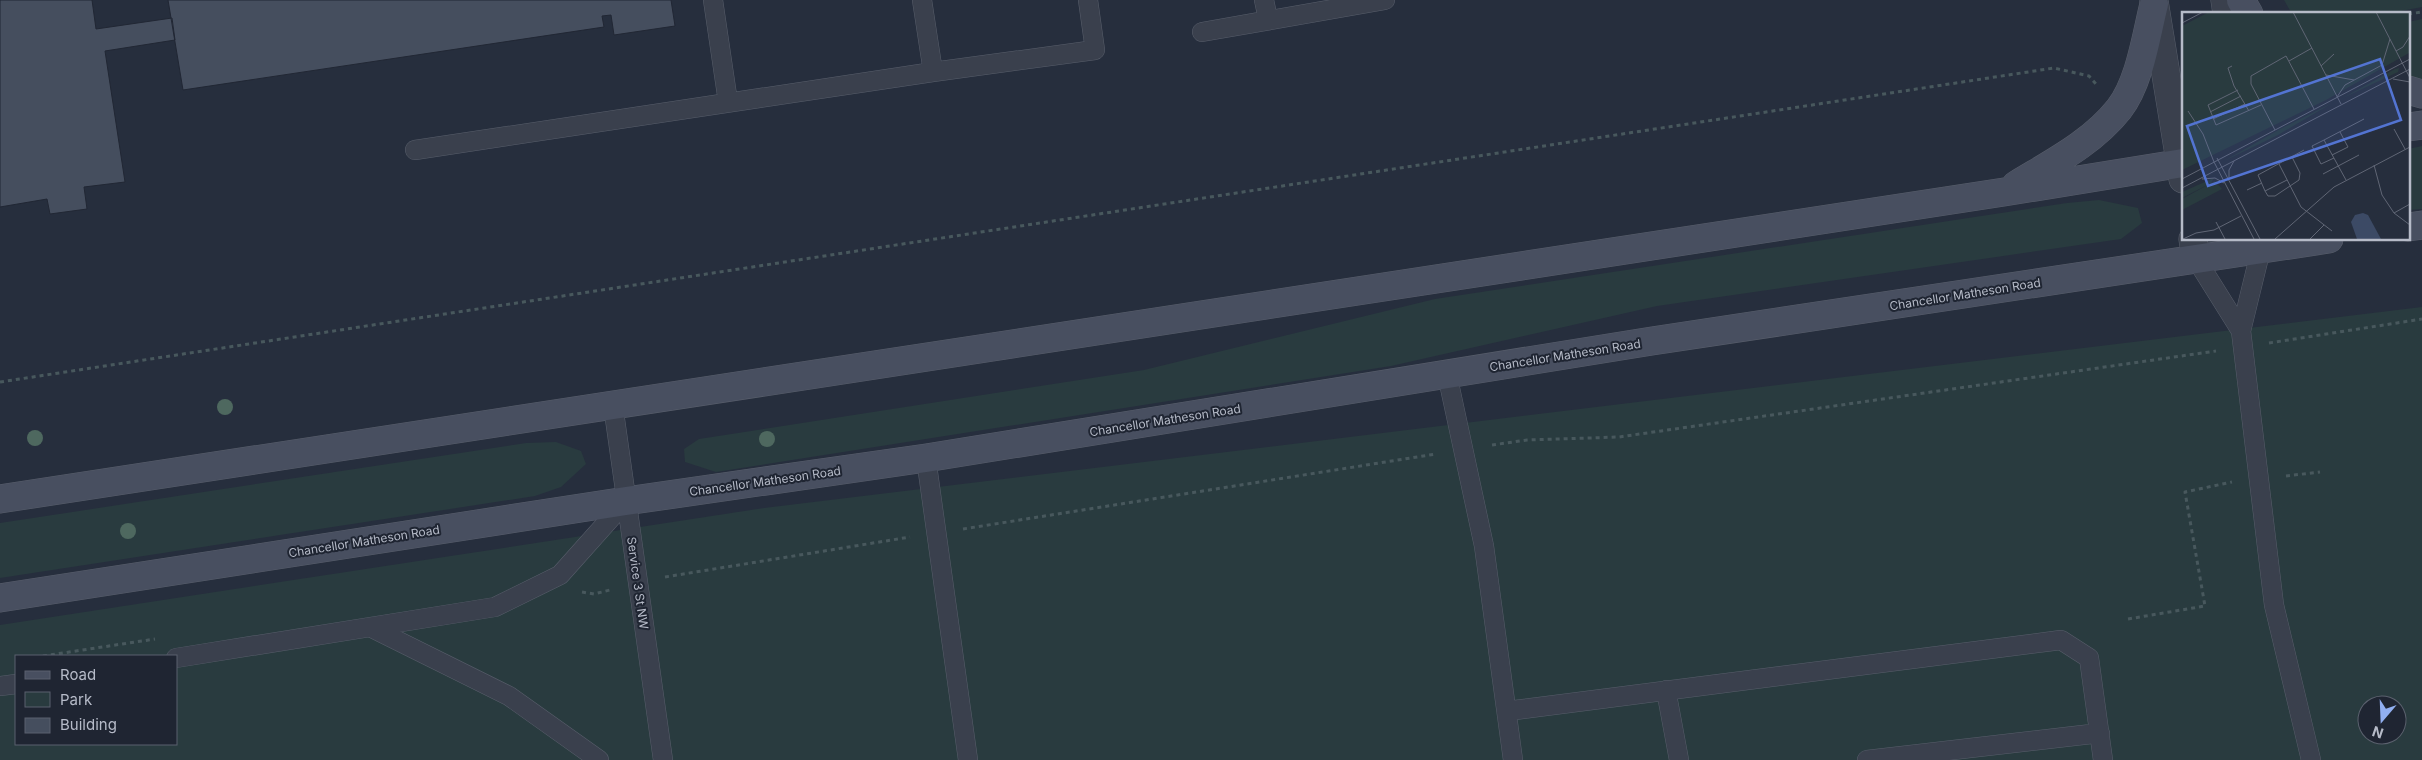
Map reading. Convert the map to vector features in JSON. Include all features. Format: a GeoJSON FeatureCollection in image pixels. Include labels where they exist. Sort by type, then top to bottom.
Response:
{"type":"FeatureCollection","features":[{"type":"Feature","properties":{"kind":"main road"},"geometry":{"type":"LineString","coordinates":[[2241,0],[2248,12]]}},
{"type":"Feature","properties":{"kind":"main road"},"geometry":{"type":"LineString","coordinates":[[2004,192],[2090,140],[2120,108],[2136,74],[2154,2]]}},
{"type":"Feature","properties":{"kind":"main road"},"geometry":{"type":"LineString","coordinates":[[0,499],[2004,192],[2182,168]]}},
{"type":"Feature","properties":{"kind":"main road","name":"Chancellor Matheson Road"},"geometry":{"type":"LineString","coordinates":[[0,598],[626,501],[926,458],[1447,374],[2194,249],[2315,240]]}},
{"type":"Feature","properties":{"kind":"street"},"geometry":{"type":"LineString","coordinates":[[2154,2],[2182,168]]}},
{"type":"Feature","properties":{"kind":"lane"},"geometry":{"type":"LineString","coordinates":[[713,0],[728,102]]}},
{"type":"Feature","properties":{"kind":"lane"},"geometry":{"type":"LineString","coordinates":[[922,0],[934,72]]}},
{"type":"Feature","properties":{"kind":"lane"},"geometry":{"type":"LineString","coordinates":[[415,150],[728,102],[1095,50],[1088,0]]}},
{"type":"Feature","properties":{"kind":"lane"},"geometry":{"type":"LineString","coordinates":[[1264,0],[1268,19]]}},
{"type":"Feature","properties":{"kind":"lane"},"geometry":{"type":"LineString","coordinates":[[1202,32],[1375,1]]}},
{"type":"Feature","properties":{"kind":"lane"},"geometry":{"type":"LineString","coordinates":[[2261,244],[2242,339],[2274,605],[2312,760]]}},
{"type":"Feature","properties":{"kind":"lane"},"geometry":{"type":"LineString","coordinates":[[2194,249],[2242,339]]}},
{"type":"Feature","properties":{"kind":"lane"},"geometry":{"type":"LineString","coordinates":[[1447,374],[1484,546],[1513,760]]}},
{"type":"Feature","properties":{"kind":"lane","name":"Service 3 St NW"},"geometry":{"type":"LineString","coordinates":[[613,405],[663,760]]}},
{"type":"Feature","properties":{"kind":"lane"},"geometry":{"type":"LineString","coordinates":[[926,458],[968,760]]}},
{"type":"Feature","properties":{"kind":"lane"},"geometry":{"type":"LineString","coordinates":[[178,658],[496,607],[560,575],[626,501]]}},
{"type":"Feature","properties":{"kind":"lane"},"geometry":{"type":"LineString","coordinates":[[370,627],[509,696],[599,760]]}},
{"type":"Feature","properties":{"kind":"lane"},"geometry":{"type":"LineString","coordinates":[[1507,712],[2061,640],[2089,658],[2103,760]]}},
{"type":"Feature","properties":{"kind":"lane"},"geometry":{"type":"LineString","coordinates":[[0,686],[15,684]]}},
{"type":"Feature","properties":{"kind":"lane"},"geometry":{"type":"LineString","coordinates":[[1666,690],[1679,760]]}},
{"type":"Feature","properties":{"kind":"lane"},"geometry":{"type":"LineString","coordinates":[[1868,760],[2100,733]]}},
{"type":"Feature","properties":{"kind":"path"},"geometry":{"type":"LineString","coordinates":[[0,382],[2054,68],[2089,76],[2120,108]]}},
{"type":"Feature","properties":{"kind":"path"},"geometry":{"type":"LineString","coordinates":[[638,582],[1527,440],[1619,437],[2242,339],[2422,319]]}},
{"type":"Feature","properties":{"kind":"path"},"geometry":{"type":"LineString","coordinates":[[2128,619],[2205,606],[2185,492],[2259,479],[2320,472]]}},
{"type":"Feature","properties":{"kind":"green space"},"geometry":{"type":"Polygon","coordinates":[[[2284,0],[2422,0],[2422,7],[2396,12],[2291,12],[2284,0]]]}},
{"type":"Feature","properties":{"kind":"green space"},"geometry":{"type":"Polygon","coordinates":[[[2422,19],[2422,82],[2410,82],[2410,22],[2422,19]]]}},
{"type":"Feature","properties":{"kind":"green space"},"geometry":{"type":"Polygon","coordinates":[[[2422,146],[2422,209],[2410,210],[2410,149],[2422,146]]]}},
{"type":"Feature","properties":{"kind":"green space"},"geometry":{"type":"Polygon","coordinates":[[[2099,200],[2138,208],[2142,223],[2121,239],[1657,306],[1391,366],[716,472],[685,462],[684,449],[699,439],[1144,370],[1435,299],[2067,203],[2099,200]]]}},
{"type":"Feature","properties":{"kind":"green space"},"geometry":{"type":"Polygon","coordinates":[[[2422,307],[2422,760],[0,760],[0,625],[764,508],[2422,307]]]}},
{"type":"Feature","properties":{"kind":"green space"},"geometry":{"type":"Polygon","coordinates":[[[556,442],[581,451],[586,464],[561,487],[535,496],[0,578],[0,523],[526,443],[556,442]]]}},
{"type":"Feature","properties":{"kind":"building"},"geometry":{"type":"Polygon","coordinates":[[[0,0],[92,0],[96,29],[172,18],[175,40],[105,51],[125,182],[84,187],[87,209],[50,214],[47,199],[0,207],[0,0]]]}},
{"type":"Feature","properties":{"kind":"building"},"geometry":{"type":"Polygon","coordinates":[[[168,0],[671,0],[675,26],[614,35],[611,15],[602,16],[604,27],[183,90],[168,0]]]}}]}
